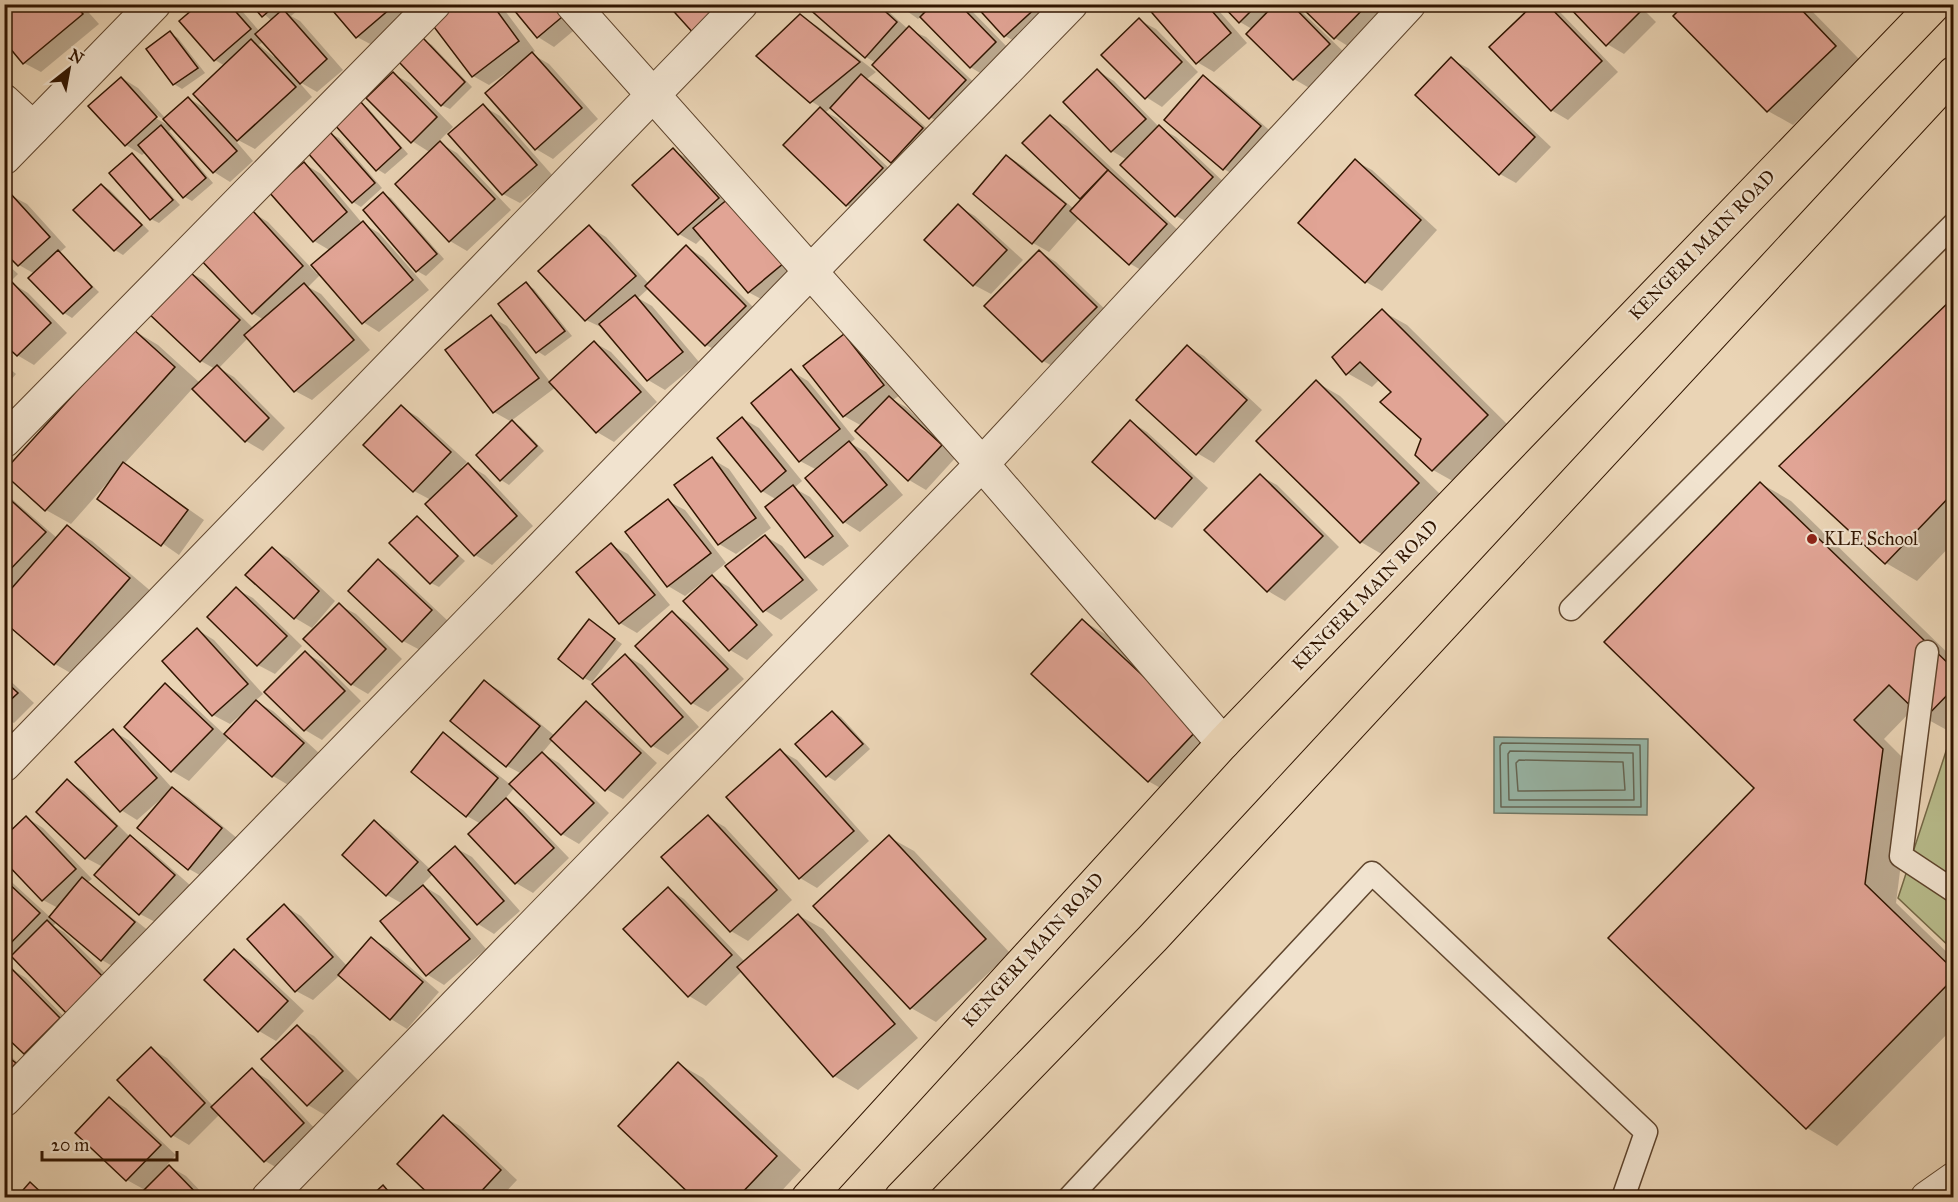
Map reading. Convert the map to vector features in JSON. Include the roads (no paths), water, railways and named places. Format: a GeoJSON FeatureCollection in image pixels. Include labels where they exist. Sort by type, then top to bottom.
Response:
{"type":"FeatureCollection","features":[{"type":"Feature","properties":{"kind":"main road","name":"KENGERI MAIN ROAD"},"geometry":{"type":"LineString","coordinates":[[808,1197],[1223,743],[1935,4]]}},
{"type":"Feature","properties":{"kind":"main road"},"geometry":{"type":"LineString","coordinates":[[904,1196],[1153,938],[1953,74]]}},
{"type":"Feature","properties":{"kind":"street"},"geometry":{"type":"LineString","coordinates":[[4,158],[154,4]]}},
{"type":"Feature","properties":{"kind":"street"},"geometry":{"type":"LineString","coordinates":[[4,441],[434,4]]}},
{"type":"Feature","properties":{"kind":"street"},"geometry":{"type":"LineString","coordinates":[[572,4],[810,274],[982,464],[1223,743]]}},
{"type":"Feature","properties":{"kind":"street"},"geometry":{"type":"LineString","coordinates":[[4,765],[741,4]]}},
{"type":"Feature","properties":{"kind":"street"},"geometry":{"type":"LineString","coordinates":[[4,1100],[1071,4]]}},
{"type":"Feature","properties":{"kind":"street"},"geometry":{"type":"LineString","coordinates":[[268,1197],[982,464],[1409,4]]}},
{"type":"Feature","properties":{"kind":"street"},"geometry":{"type":"LineString","coordinates":[[4,101],[33,128]]}},
{"type":"Feature","properties":{"kind":"street"},"geometry":{"type":"LineString","coordinates":[[1927,1197],[1953,1179]]}},
{"type":"Feature","properties":{"kind":"lane"},"geometry":{"type":"LineString","coordinates":[[1571,609],[1953,224]]}},
{"type":"Feature","properties":{"kind":"lane"},"geometry":{"type":"LineString","coordinates":[[1928,652],[1901,856],[1953,891]]}},
{"type":"Feature","properties":{"kind":"lane"},"geometry":{"type":"LineString","coordinates":[[1069,1197],[1372,873],[1646,1132],[1623,1197]]}},
{"type":"Feature","properties":{"kind":"water"},"geometry":{"type":"Polygon","coordinates":[[[1494,737],[1648,739],[1647,815],[1494,813],[1494,737]]]}},
{"type":"Feature","properties":{"kind":"place","name":"KLE School"},"geometry":{"type":"Point","coordinates":[1812,539]}}]}
